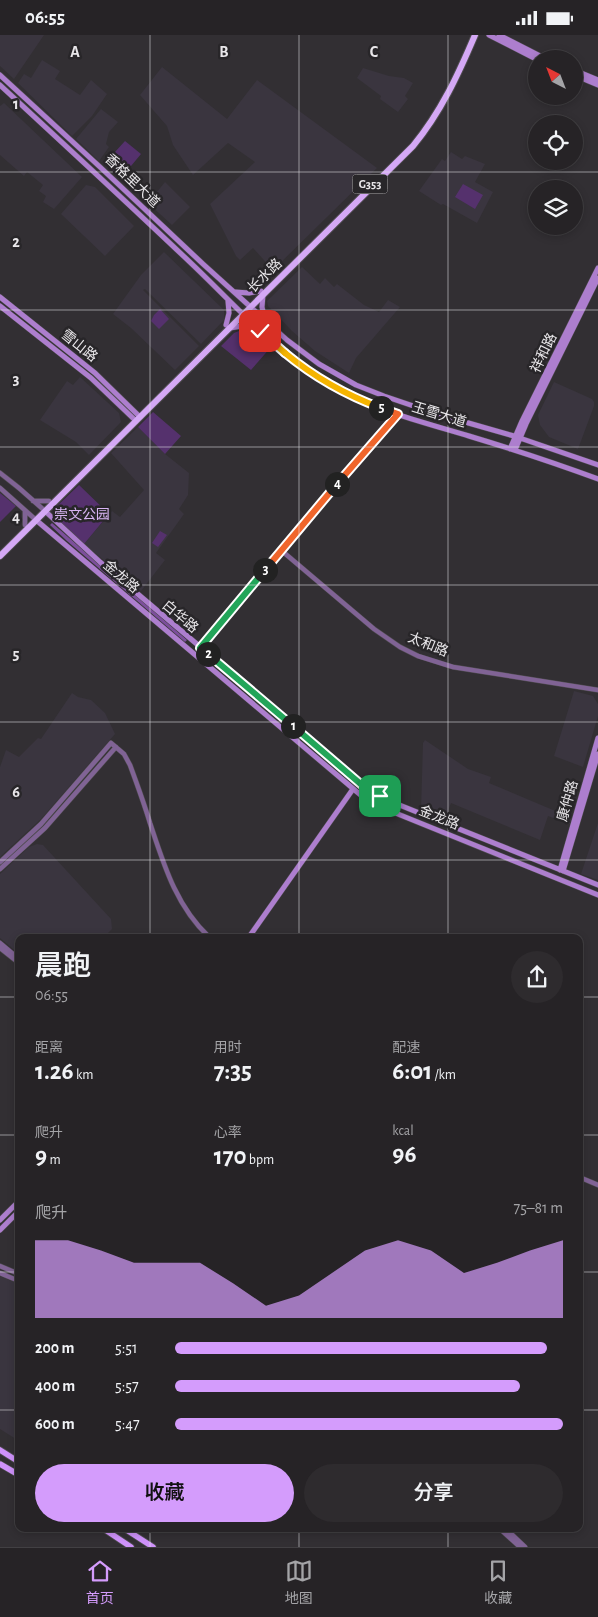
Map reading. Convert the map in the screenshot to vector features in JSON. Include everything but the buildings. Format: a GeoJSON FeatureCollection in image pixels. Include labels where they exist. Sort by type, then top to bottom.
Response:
{"type":"FeatureCollection","features":[{"type":"Feature","properties":{"kind":"highway","name":"长水路"},"geometry":{"type":"LineString","coordinates":[[0,556],[35,518],[402,153],[418,134],[445,93],[470,35]]}},
{"type":"Feature","properties":{"kind":"highway","name":"长水路"},"geometry":{"type":"LineString","coordinates":[[262,293],[405,155],[421,137],[447,98],[475,35]]}},
{"type":"Feature","properties":{"kind":"highway","name":"长水路"},"geometry":{"type":"LineString","coordinates":[[43,510],[137,417]]}},
{"type":"Feature","properties":{"kind":"highway","name":"长水路"},"geometry":{"type":"LineString","coordinates":[[0,550],[25,525],[35,518]]}},
{"type":"Feature","properties":{"kind":"main road"},"geometry":{"type":"LineString","coordinates":[[489,35],[528,55]]}},
{"type":"Feature","properties":{"kind":"main road"},"geometry":{"type":"LineString","coordinates":[[499,35],[528,50]]}},
{"type":"Feature","properties":{"kind":"main road"},"geometry":{"type":"LineString","coordinates":[[583,74],[598,80]]}},
{"type":"Feature","properties":{"kind":"main road","name":"香格里大道"},"geometry":{"type":"LineString","coordinates":[[0,75],[249,306]]}},
{"type":"Feature","properties":{"kind":"main road"},"geometry":{"type":"LineString","coordinates":[[583,79],[598,85]]}},
{"type":"Feature","properties":{"kind":"main road","name":"香格里大道"},"geometry":{"type":"LineString","coordinates":[[0,85],[81,159],[241,313]]}},
{"type":"Feature","properties":{"kind":"main road","name":"祥和路"},"geometry":{"type":"LineString","coordinates":[[513,449],[598,268]]}},
{"type":"Feature","properties":{"kind":"main road","name":"祥和路"},"geometry":{"type":"LineString","coordinates":[[517,437],[598,278]]}},
{"type":"Feature","properties":{"kind":"main road"},"geometry":{"type":"LineString","coordinates":[[234,292],[262,293],[262,307],[266,320]]}},
{"type":"Feature","properties":{"kind":"main road","name":"雪山路"},"geometry":{"type":"LineString","coordinates":[[0,297],[89,369],[137,417]]}},
{"type":"Feature","properties":{"kind":"main road"},"geometry":{"type":"LineString","coordinates":[[228,300],[228,326],[257,329]]}},
{"type":"Feature","properties":{"kind":"main road","name":"雪山路"},"geometry":{"type":"LineString","coordinates":[[0,306],[137,417]]}},
{"type":"Feature","properties":{"kind":"main road","name":"玉雪大道"},"geometry":{"type":"LineString","coordinates":[[249,306],[287,340],[319,363],[367,390],[437,414],[517,437],[598,465]]}},
{"type":"Feature","properties":{"kind":"main road","name":"玉雪大道"},"geometry":{"type":"LineString","coordinates":[[241,313],[290,357],[322,379],[362,401],[513,449],[598,479]]}},
{"type":"Feature","properties":{"kind":"main road","name":"白华路"},"geometry":{"type":"LineString","coordinates":[[43,510],[69,536],[363,786],[380,796],[429,817]]}},
{"type":"Feature","properties":{"kind":"main road","name":"金龙路"},"geometry":{"type":"LineString","coordinates":[[35,518],[369,801],[598,895]]}},
{"type":"Feature","properties":{"kind":"main road","name":"康仲路"},"geometry":{"type":"LineString","coordinates":[[562,871],[598,739]]}},
{"type":"Feature","properties":{"kind":"main road","name":"康仲路"},"geometry":{"type":"LineString","coordinates":[[562,871],[598,754]]}},
{"type":"Feature","properties":{"kind":"main road"},"geometry":{"type":"LineString","coordinates":[[251,934],[353,789]]}},
{"type":"Feature","properties":{"kind":"main road","name":"金龙路"},"geometry":{"type":"LineString","coordinates":[[429,817],[598,885]]}},
{"type":"Feature","properties":{"kind":"main road"},"geometry":{"type":"LineString","coordinates":[[0,1220],[15,1205]]}},
{"type":"Feature","properties":{"kind":"main road"},"geometry":{"type":"LineString","coordinates":[[0,1230],[15,1215]]}},
{"type":"Feature","properties":{"kind":"main road"},"geometry":{"type":"LineString","coordinates":[[0,1450],[15,1459]]}},
{"type":"Feature","properties":{"kind":"main road"},"geometry":{"type":"LineString","coordinates":[[0,1463],[15,1472]]}},
{"type":"Feature","properties":{"kind":"main road"},"geometry":{"type":"LineString","coordinates":[[108,1532],[131,1547]]}},
{"type":"Feature","properties":{"kind":"main road"},"geometry":{"type":"LineString","coordinates":[[130,1532],[153,1547]]}},
{"type":"Feature","properties":{"kind":"street"},"geometry":{"type":"LineString","coordinates":[[200,648],[368,447],[398,414]]}},
{"type":"Feature","properties":{"kind":"street"},"geometry":{"type":"LineString","coordinates":[[0,473],[43,510]]}},
{"type":"Feature","properties":{"kind":"street"},"geometry":{"type":"LineString","coordinates":[[0,488],[35,518]]}},
{"type":"Feature","properties":{"kind":"street"},"geometry":{"type":"LineString","coordinates":[[33,501],[50,501]]}},
{"type":"Feature","properties":{"kind":"street"},"geometry":{"type":"LineString","coordinates":[[25,510],[25,525]]}},
{"type":"Feature","properties":{"kind":"street","name":"太和路"},"geometry":{"type":"LineString","coordinates":[[282,551],[374,629],[400,647],[418,656],[454,667],[598,690]]}},
{"type":"Feature","properties":{"kind":"street"},"geometry":{"type":"LineString","coordinates":[[0,862],[41,824],[113,745]]}},
{"type":"Feature","properties":{"kind":"street"},"geometry":{"type":"LineString","coordinates":[[0,869],[45,828],[113,745]]}},
{"type":"Feature","properties":{"kind":"street"},"geometry":{"type":"LineString","coordinates":[[113,745],[124,754],[130,765],[162,862],[178,898],[194,921],[206,934]]}},
{"type":"Feature","properties":{"kind":"street"},"geometry":{"type":"LineString","coordinates":[[0,943],[15,956]]}},
{"type":"Feature","properties":{"kind":"street"},"geometry":{"type":"LineString","coordinates":[[0,947],[15,960]]}},
{"type":"Feature","properties":{"kind":"street"},"geometry":{"type":"LineString","coordinates":[[583,1179],[598,1185]]}},
{"type":"Feature","properties":{"kind":"street"},"geometry":{"type":"LineString","coordinates":[[0,1266],[15,1272]]}},
{"type":"Feature","properties":{"kind":"street"},"geometry":{"type":"LineString","coordinates":[[0,1273],[15,1279]]}},
{"type":"Feature","properties":{"kind":"street"},"geometry":{"type":"LineString","coordinates":[[504,1532],[520,1547]]}},
{"type":"Feature","properties":{"kind":"street"},"geometry":{"type":"LineString","coordinates":[[509,1532],[525,1547]]}},
{"type":"Feature","properties":{"kind":"shaded area"},"geometry":{"type":"Polygon","coordinates":[[[0,35],[44,35],[14,79],[0,66],[0,35]]]}},
{"type":"Feature","properties":{"kind":"shaded area"},"geometry":{"type":"Polygon","coordinates":[[[42,60],[60,71],[55,79],[80,95],[91,80],[107,94],[92,116],[72,136],[18,83],[24,74],[31,78],[42,60]]]}},
{"type":"Feature","properties":{"kind":"shaded area"},"geometry":{"type":"Polygon","coordinates":[[[162,67],[227,119],[257,80],[377,168],[273,270],[253,248],[240,260],[236,256],[210,204],[255,162],[228,143],[193,175],[173,145],[167,126],[140,95],[162,67]]]}},
{"type":"Feature","properties":{"kind":"shaded area"},"geometry":{"type":"Polygon","coordinates":[[[363,68],[389,76],[404,78],[413,83],[405,96],[408,99],[398,112],[357,78],[363,68]]]}},
{"type":"Feature","properties":{"kind":"shaded area"},"geometry":{"type":"Polygon","coordinates":[[[4,103],[82,177],[54,209],[43,202],[46,196],[39,191],[43,185],[27,172],[24,176],[0,155],[0,106],[4,103]]]}},
{"type":"Feature","properties":{"kind":"shaded area"},"geometry":{"type":"Polygon","coordinates":[[[101,109],[118,122],[109,132],[106,144],[109,147],[99,161],[76,139],[101,109]]]}},
{"type":"Feature","properties":{"kind":"shaded area"},"geometry":{"type":"Polygon","coordinates":[[[451,152],[462,159],[465,156],[485,164],[475,182],[493,192],[477,223],[443,204],[441,205],[419,191],[442,159],[445,161],[451,152]]]}},
{"type":"Feature","properties":{"kind":"shaded area"},"geometry":{"type":"Polygon","coordinates":[[[165,182],[190,207],[172,225],[148,203],[165,182]]]}},
{"type":"Feature","properties":{"kind":"shaded area"},"geometry":{"type":"Polygon","coordinates":[[[86,185],[95,187],[134,226],[105,256],[61,214],[86,185]]]}},
{"type":"Feature","properties":{"kind":"shaded area"},"geometry":{"type":"Polygon","coordinates":[[[164,252],[224,310],[224,320],[201,344],[145,289],[143,290],[199,346],[175,370],[131,328],[113,314],[141,275],[164,252]]]}},
{"type":"Feature","properties":{"kind":"shaded area"},"geometry":{"type":"Polygon","coordinates":[[[302,267],[320,284],[325,278],[334,287],[337,284],[364,305],[379,312],[388,300],[400,307],[356,358],[349,373],[315,351],[268,306],[267,301],[302,267]]]}},
{"type":"Feature","properties":{"kind":"shaded area"},"geometry":{"type":"Polygon","coordinates":[[[80,377],[119,413],[121,422],[89,455],[76,442],[40,420],[67,381],[73,385],[80,377]]]}},
{"type":"Feature","properties":{"kind":"shaded area"},"geometry":{"type":"Polygon","coordinates":[[[554,382],[592,399],[594,402],[578,449],[549,437],[540,425],[538,415],[554,382]]]}},
{"type":"Feature","properties":{"kind":"shaded area"},"geometry":{"type":"Polygon","coordinates":[[[138,427],[165,454],[189,473],[188,495],[179,509],[184,514],[156,553],[165,560],[141,591],[84,544],[112,511],[120,517],[144,490],[111,453],[138,427]]]}},
{"type":"Feature","properties":{"kind":"shaded area"},"geometry":{"type":"Polygon","coordinates":[[[52,523],[187,640],[185,642],[67,541],[50,525],[52,523]]]}},
{"type":"Feature","properties":{"kind":"shaded area"},"geometry":{"type":"Polygon","coordinates":[[[574,691],[593,696],[598,704],[598,716],[583,767],[554,756],[574,691]]]}},
{"type":"Feature","properties":{"kind":"shaded area"},"geometry":{"type":"Polygon","coordinates":[[[72,693],[78,697],[91,700],[105,713],[115,734],[41,819],[0,857],[0,767],[6,750],[19,757],[38,738],[41,739],[72,693]]]}},
{"type":"Feature","properties":{"kind":"shaded area"},"geometry":{"type":"Polygon","coordinates":[[[425,740],[468,769],[491,777],[489,783],[572,818],[570,824],[548,816],[540,840],[451,803],[445,819],[421,810],[423,743],[425,740]]]}},
{"type":"Feature","properties":{"kind":"shaded area"},"geometry":{"type":"Polygon","coordinates":[[[598,823],[598,880],[581,874],[598,823]]]}},
{"type":"Feature","properties":{"kind":"shaded area"},"geometry":{"type":"Polygon","coordinates":[[[37,844],[43,845],[111,919],[112,929],[107,934],[15,934],[15,951],[0,938],[0,874],[29,847],[37,844]]]}},
{"type":"Feature","properties":{"kind":"shaded area"},"geometry":{"type":"Polygon","coordinates":[[[0,1276],[15,1282],[15,1438],[0,1429],[0,1276]]]}},
{"type":"Feature","properties":{"kind":"green space"},"geometry":{"type":"Polygon","coordinates":[[[125,141],[141,154],[121,178],[105,163],[125,141]]]}},
{"type":"Feature","properties":{"kind":"green space"},"geometry":{"type":"Polygon","coordinates":[[[463,184],[483,195],[475,209],[455,197],[463,184]]]}},
{"type":"Feature","properties":{"kind":"green space"},"geometry":{"type":"Polygon","coordinates":[[[160,309],[169,319],[159,329],[151,321],[160,309]]]}},
{"type":"Feature","properties":{"kind":"green space"},"geometry":{"type":"Polygon","coordinates":[[[239,331],[252,333],[271,347],[251,370],[221,346],[234,333],[239,331]]]}},
{"type":"Feature","properties":{"kind":"green space"},"geometry":{"type":"Polygon","coordinates":[[[153,412],[181,436],[165,454],[138,427],[153,412]]]}},
{"type":"Feature","properties":{"kind":"green space","name":"崇文公园"},"geometry":{"type":"Polygon","coordinates":[[[79,485],[109,514],[84,544],[62,524],[56,507],[79,485]]]}},
{"type":"Feature","properties":{"kind":"green space"},"geometry":{"type":"Polygon","coordinates":[[[0,493],[16,506],[0,522],[0,493]]]}},
{"type":"Feature","properties":{"kind":"green space"},"geometry":{"type":"Polygon","coordinates":[[[160,531],[167,535],[158,547],[152,543],[160,531]]]}},
{"type":"Feature","properties":{"kind":"waterway"},"geometry":{"type":"LineString","coordinates":[[208,660],[224,673]]}},
{"type":"Feature","properties":{"kind":"route"},"geometry":{"type":"LineString","coordinates":[[260,331],[269,341],[312,374],[362,401],[398,414],[368,447],[200,648],[363,786],[380,796]]}}]}
